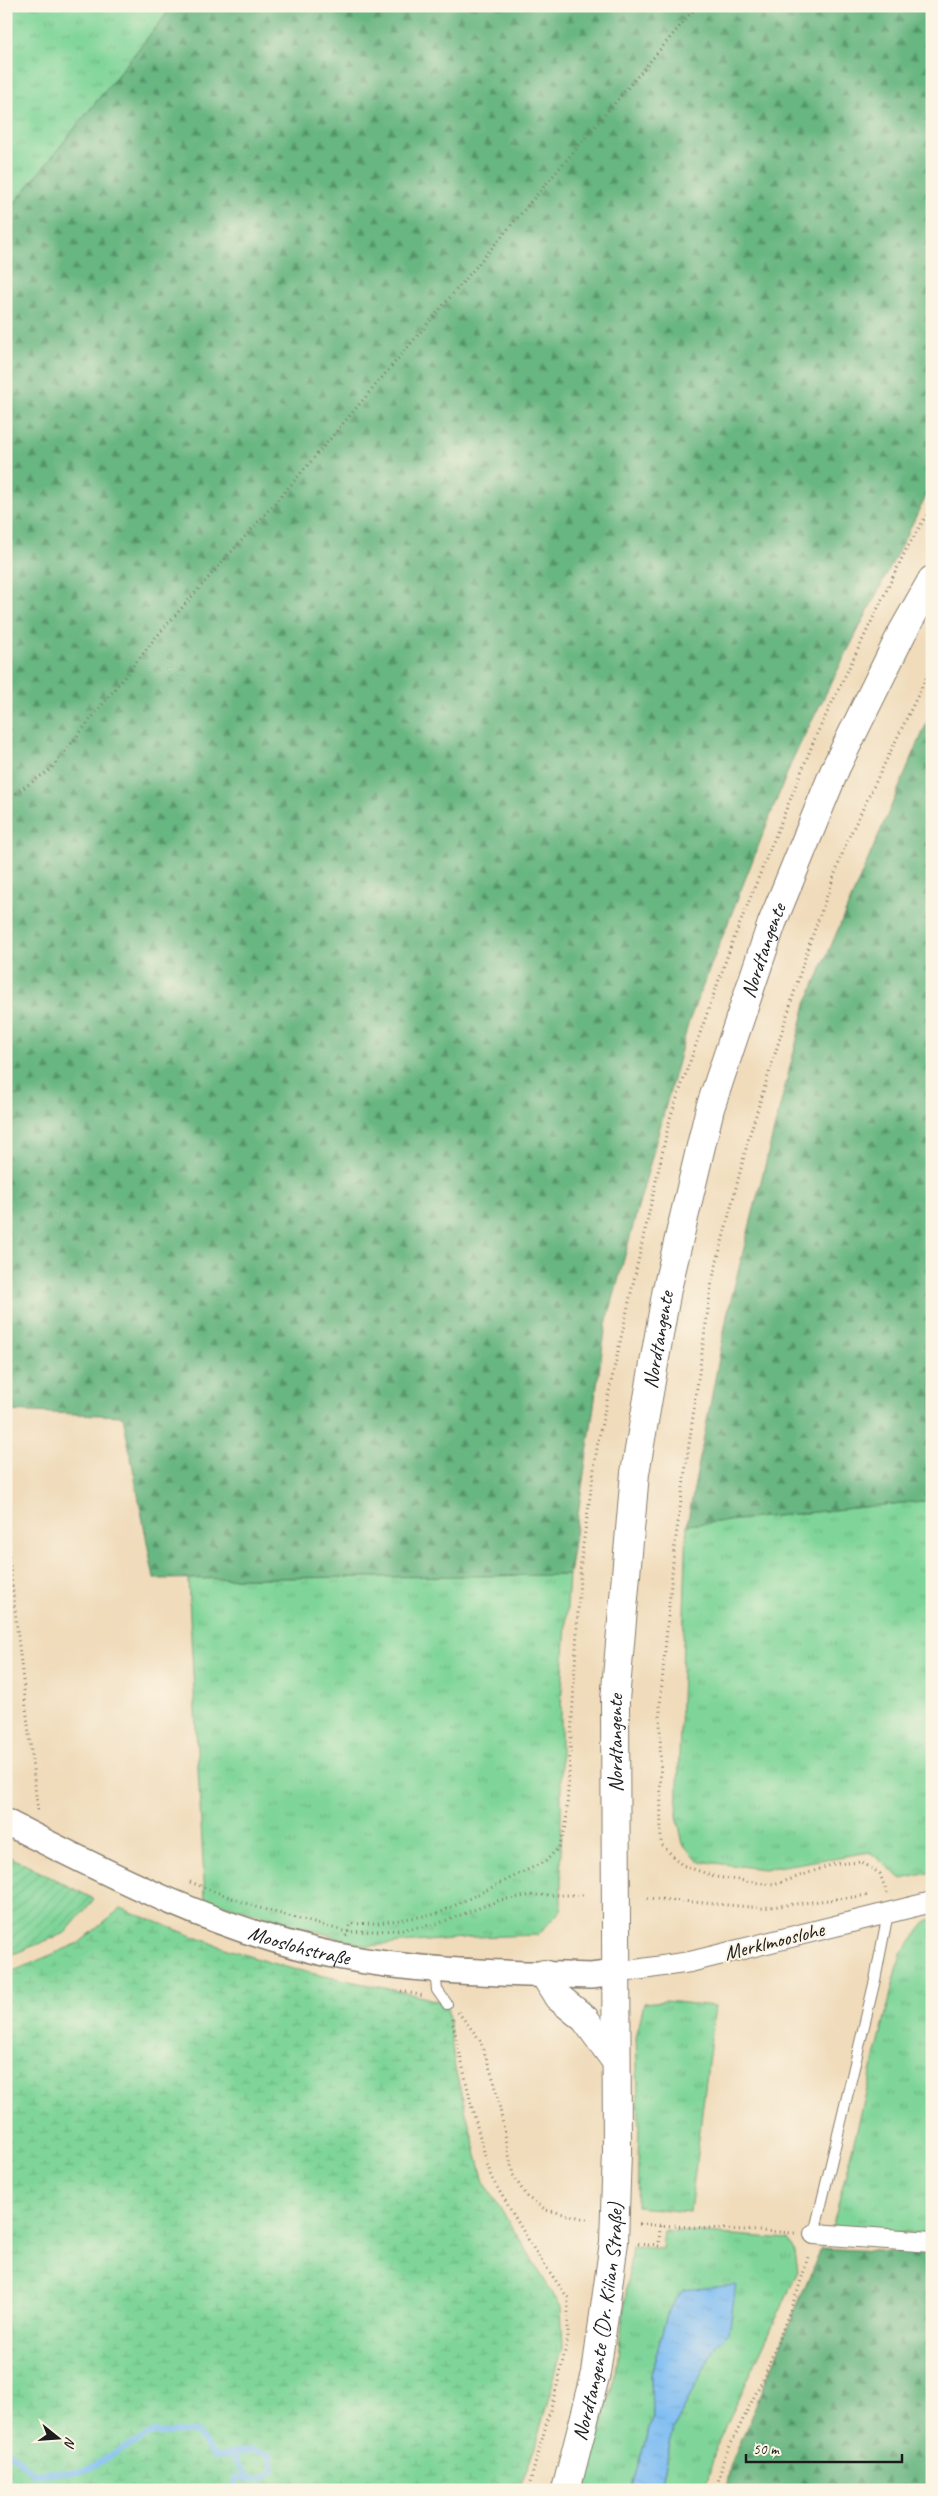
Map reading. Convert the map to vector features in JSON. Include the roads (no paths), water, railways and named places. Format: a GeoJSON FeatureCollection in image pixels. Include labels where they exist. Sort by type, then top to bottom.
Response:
{"type":"FeatureCollection","features":[{"type":"Feature","properties":{"kind":"main road","name":"Nordtangente"},"geometry":{"type":"LineString","coordinates":[[617,2151],[615,2060],[615,1700],[636,1473],[667,1289],[710,1108],[772,923],[836,767],[902,633],[932,580]]}},
{"type":"Feature","properties":{"kind":"main road"},"geometry":{"type":"LineString","coordinates":[[544,1974],[558,1997],[585,2019],[615,2060]]}},
{"type":"Feature","properties":{"kind":"main road","name":"Nordtangente (Dr. Kilian Straße)"},"geometry":{"type":"LineString","coordinates":[[566,2490],[596,2373],[614,2242],[617,2151]]}},
{"type":"Feature","properties":{"kind":"street","name":"Mooslohstraße"},"geometry":{"type":"LineString","coordinates":[[6,1822],[39,1822],[122,1880],[206,1918],[277,1941],[340,1956],[435,1970],[591,1976],[615,1973]]}},
{"type":"Feature","properties":{"kind":"street","name":"Merklmooslohe"},"geometry":{"type":"LineString","coordinates":[[615,1973],[690,1962],[932,1902]]}},
{"type":"Feature","properties":{"kind":"street"},"geometry":{"type":"LineString","coordinates":[[814,2234],[932,2242]]}},
{"type":"Feature","properties":{"kind":"lane"},"geometry":{"type":"LineString","coordinates":[[814,2234],[875,1980],[888,1913]]}},
{"type":"Feature","properties":{"kind":"lane"},"geometry":{"type":"LineString","coordinates":[[435,1970],[436,1990],[447,2004]]}},
{"type":"Feature","properties":{"kind":"water"},"geometry":{"type":"Polygon","coordinates":[[[736,2285],[729,2332],[716,2345],[674,2428],[659,2490],[631,2490],[652,2418],[651,2374],[668,2311],[683,2290],[736,2285]]]}},
{"type":"Feature","properties":{"kind":"waterway"},"geometry":{"type":"LineString","coordinates":[[6,2449],[33,2473],[84,2471],[152,2433],[197,2432],[214,2457],[253,2450],[271,2456],[273,2469],[263,2479],[235,2478],[234,2490]]}},
{"type":"Feature","properties":{"kind":"waterway"},"geometry":{"type":"LineString","coordinates":[[231,2454],[249,2479]]}}]}
